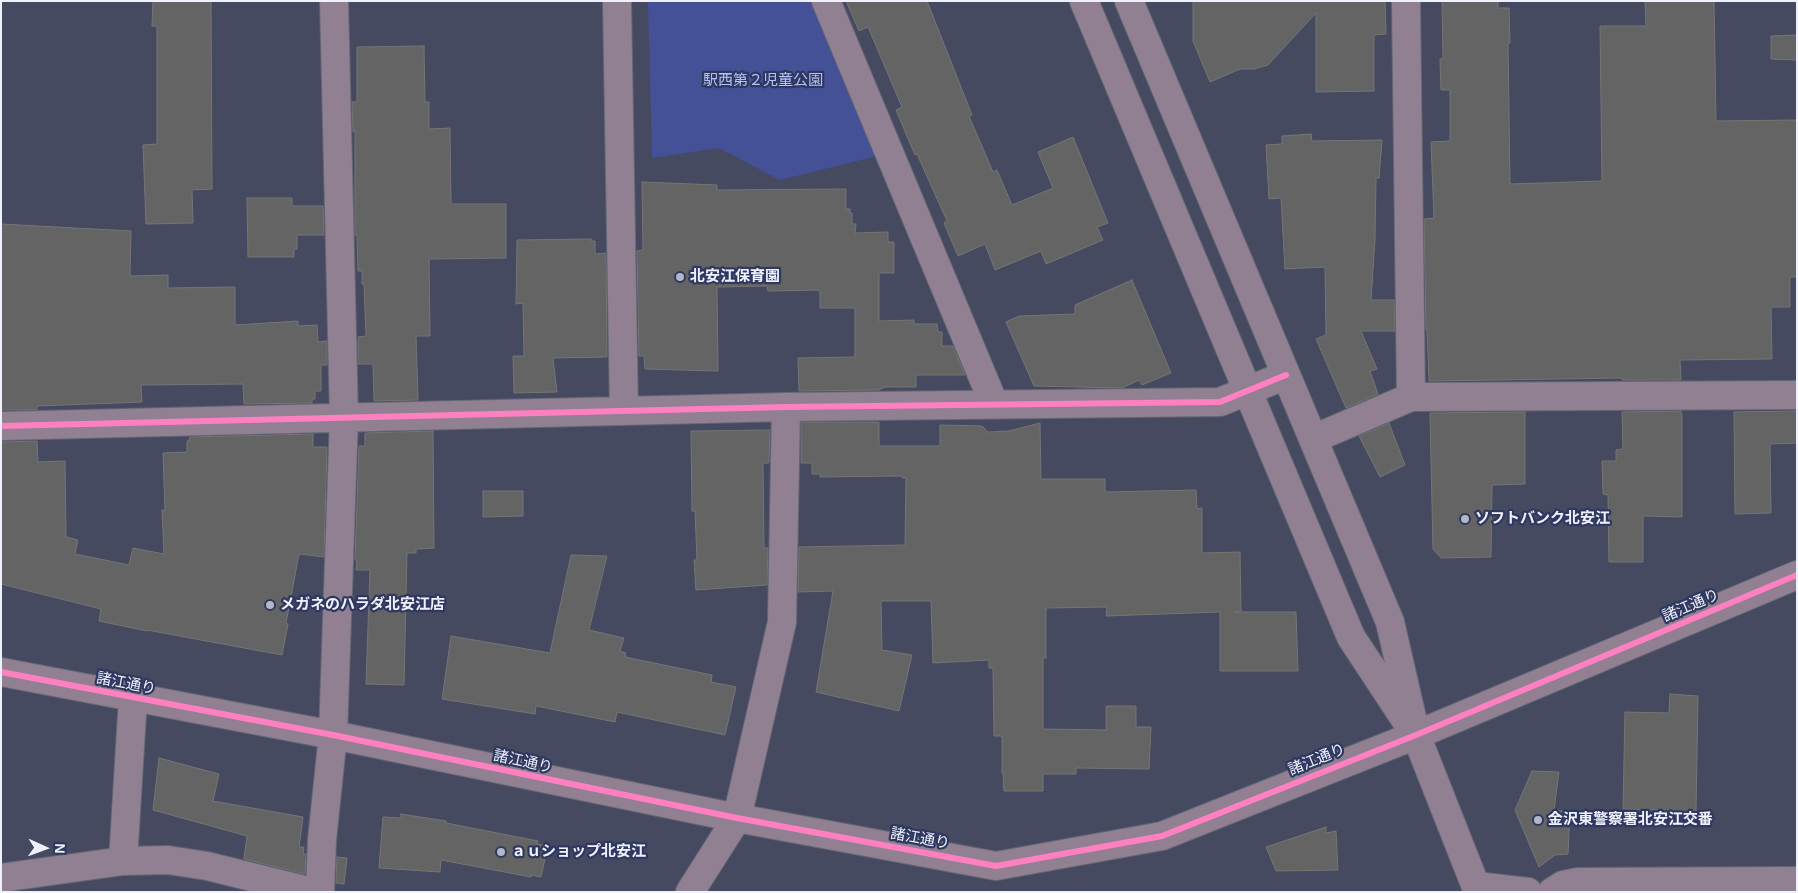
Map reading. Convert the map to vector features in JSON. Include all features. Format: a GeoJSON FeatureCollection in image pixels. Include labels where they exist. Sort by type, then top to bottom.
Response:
{"type":"FeatureCollection","features":[{"type":"Feature","properties":{"kind":"street"},"geometry":{"type":"LineString","coordinates":[[320,892],[322,840],[333,735],[344,417],[334,1]]}},
{"type":"Feature","properties":{"kind":"street"},"geometry":{"type":"LineString","coordinates":[[617,1],[624,411]]}},
{"type":"Feature","properties":{"kind":"street"},"geometry":{"type":"LineString","coordinates":[[826,1],[994,404]]}},
{"type":"Feature","properties":{"kind":"street"},"geometry":{"type":"LineString","coordinates":[[1084,1],[1351,637],[1416,735]]}},
{"type":"Feature","properties":{"kind":"street"},"geometry":{"type":"LineString","coordinates":[[1129,1],[1390,622],[1416,735],[1477,889],[1528,892]]}},
{"type":"Feature","properties":{"kind":"street"},"geometry":{"type":"LineString","coordinates":[[1406,1],[1411,397]]}},
{"type":"Feature","properties":{"kind":"street"},"geometry":{"type":"LineString","coordinates":[[1,426],[786,407],[1220,402],[1286,375]]}},
{"type":"Feature","properties":{"kind":"street"},"geometry":{"type":"LineString","coordinates":[[1313,439],[1411,397],[1797,395]]}},
{"type":"Feature","properties":{"kind":"street"},"geometry":{"type":"LineString","coordinates":[[690,892],[737,818],[782,622],[786,407]]}},
{"type":"Feature","properties":{"kind":"street","name":"諸江通り"},"geometry":{"type":"LineString","coordinates":[[1,672],[333,735],[737,818],[996,866],[1162,836],[1416,735],[1797,575]]}},
{"type":"Feature","properties":{"kind":"street"},"geometry":{"type":"LineString","coordinates":[[123,861],[133,698]]}},
{"type":"Feature","properties":{"kind":"street"},"geometry":{"type":"LineString","coordinates":[[1,878],[123,861],[168,860],[207,866],[313,892]]}},
{"type":"Feature","properties":{"kind":"street"},"geometry":{"type":"LineString","coordinates":[[1552,892],[1563,885],[1578,882],[1797,881]]}},
{"type":"Feature","properties":{"kind":"green space","name":"駅西第２児童公園"},"geometry":{"type":"Polygon","coordinates":[[[648,1],[815,1],[881,155],[780,180],[719,148],[652,158],[648,1]]]}},
{"type":"Feature","properties":{"kind":"building"},"geometry":{"type":"Polygon","coordinates":[[[153,1],[211,1],[212,189],[192,190],[193,223],[146,224],[143,145],[157,144],[157,26],[152,26],[153,1]]]}},
{"type":"Feature","properties":{"kind":"building"},"geometry":{"type":"Polygon","coordinates":[[[846,1],[927,1],[972,115],[969,116],[993,172],[997,170],[1012,205],[1053,188],[1038,152],[1073,137],[1108,223],[1097,227],[1103,240],[1046,264],[1041,251],[995,270],[985,244],[958,256],[944,223],[947,221],[917,154],[915,155],[896,110],[902,107],[868,27],[859,31],[846,1]]]}},
{"type":"Feature","properties":{"kind":"building"},"geometry":{"type":"Polygon","coordinates":[[[1193,1],[1385,1],[1386,34],[1374,35],[1374,91],[1316,92],[1316,13],[1268,65],[1254,69],[1240,69],[1210,82],[1193,41],[1193,1]]]}},
{"type":"Feature","properties":{"kind":"building"},"geometry":{"type":"Polygon","coordinates":[[[1442,1],[1498,1],[1498,8],[1509,8],[1510,184],[1602,181],[1600,26],[1646,26],[1645,1],[1714,1],[1716,121],[1797,120],[1797,277],[1790,277],[1790,307],[1771,307],[1772,359],[1680,360],[1681,380],[1622,380],[1622,378],[1429,381],[1424,219],[1434,218],[1431,142],[1450,141],[1450,90],[1441,90],[1440,59],[1443,59],[1442,1]]]}},
{"type":"Feature","properties":{"kind":"building"},"geometry":{"type":"Polygon","coordinates":[[[1797,35],[1797,60],[1771,59],[1771,36],[1797,35]]]}},
{"type":"Feature","properties":{"kind":"building"},"geometry":{"type":"Polygon","coordinates":[[[424,46],[425,102],[429,102],[429,129],[450,128],[451,204],[506,204],[506,258],[429,259],[430,336],[416,336],[418,400],[374,401],[373,364],[358,364],[358,337],[366,336],[364,284],[362,284],[362,271],[358,271],[357,235],[355,235],[355,131],[353,132],[352,102],[357,102],[357,47],[424,46]]]}},
{"type":"Feature","properties":{"kind":"building"},"geometry":{"type":"Polygon","coordinates":[[[1311,134],[1312,141],[1382,140],[1379,178],[1376,178],[1371,300],[1394,300],[1395,331],[1361,331],[1377,369],[1370,371],[1378,394],[1346,408],[1316,339],[1326,335],[1325,267],[1285,269],[1281,198],[1269,199],[1266,145],[1282,144],[1282,136],[1311,134]]]}},
{"type":"Feature","properties":{"kind":"building"},"geometry":{"type":"Polygon","coordinates":[[[642,182],[717,185],[717,190],[846,189],[846,209],[850,209],[850,213],[852,213],[852,224],[856,224],[855,233],[888,232],[888,242],[894,242],[894,273],[879,273],[879,321],[914,320],[914,324],[937,324],[938,332],[942,332],[942,346],[953,346],[965,375],[916,375],[916,387],[886,387],[880,390],[799,391],[798,358],[855,357],[855,308],[820,308],[820,290],[768,291],[767,286],[717,287],[718,371],[645,369],[644,356],[639,356],[637,251],[643,250],[642,182]]]}},
{"type":"Feature","properties":{"kind":"building"},"geometry":{"type":"Polygon","coordinates":[[[247,198],[292,198],[292,206],[323,206],[324,235],[297,235],[297,249],[294,249],[294,257],[248,257],[247,198]]]}},
{"type":"Feature","properties":{"kind":"building"},"geometry":{"type":"Polygon","coordinates":[[[1,224],[131,231],[130,276],[168,275],[168,288],[235,287],[235,325],[298,321],[298,326],[317,325],[318,342],[327,341],[327,365],[321,365],[321,391],[315,391],[315,399],[312,399],[312,403],[244,404],[243,384],[141,385],[142,402],[37,406],[37,410],[1,410],[1,224]]]}},
{"type":"Feature","properties":{"kind":"building"},"geometry":{"type":"Polygon","coordinates":[[[591,239],[591,241],[595,241],[595,254],[606,253],[607,357],[553,358],[557,392],[514,393],[513,356],[524,356],[523,303],[516,304],[517,240],[591,239]]]}},
{"type":"Feature","properties":{"kind":"building"},"geometry":{"type":"Polygon","coordinates":[[[1132,280],[1171,373],[1142,385],[1139,380],[1122,388],[1034,386],[1006,322],[1019,316],[1075,314],[1075,305],[1132,280]]]}},
{"type":"Feature","properties":{"kind":"building"},"geometry":{"type":"Polygon","coordinates":[[[1681,411],[1682,517],[1643,516],[1643,562],[1609,562],[1608,495],[1603,494],[1602,461],[1616,461],[1616,450],[1623,449],[1622,412],[1681,411]]]}},
{"type":"Feature","properties":{"kind":"building"},"geometry":{"type":"Polygon","coordinates":[[[1797,411],[1797,443],[1770,444],[1771,513],[1735,514],[1734,412],[1797,411]]]}},
{"type":"Feature","properties":{"kind":"building"},"geometry":{"type":"Polygon","coordinates":[[[1525,412],[1525,484],[1492,485],[1491,557],[1441,558],[1433,549],[1430,413],[1525,412]]]}},
{"type":"Feature","properties":{"kind":"building"},"geometry":{"type":"Polygon","coordinates":[[[801,422],[879,422],[879,446],[940,446],[940,425],[982,426],[988,432],[1009,431],[1040,423],[1041,479],[1105,479],[1105,492],[1196,490],[1197,509],[1202,508],[1202,553],[1240,552],[1241,611],[1234,612],[1296,612],[1298,671],[1220,671],[1220,612],[1106,616],[1107,607],[1046,608],[1046,658],[1043,658],[1043,729],[1106,730],[1106,706],[1136,706],[1136,727],[1151,727],[1149,769],[1076,768],[1076,774],[1043,774],[1043,791],[1004,791],[1002,736],[994,736],[993,668],[989,668],[989,660],[933,663],[931,601],[881,601],[882,650],[912,655],[899,711],[816,692],[833,591],[798,592],[799,547],[905,545],[906,478],[902,478],[902,476],[820,477],[820,474],[812,474],[812,463],[801,463],[801,422]]]}},
{"type":"Feature","properties":{"kind":"building"},"geometry":{"type":"Polygon","coordinates":[[[1389,423],[1405,465],[1380,477],[1359,436],[1389,423]]]}},
{"type":"Feature","properties":{"kind":"building"},"geometry":{"type":"Polygon","coordinates":[[[770,430],[769,463],[763,463],[764,548],[768,548],[767,585],[696,590],[694,560],[697,560],[695,511],[692,511],[691,431],[770,430]]]}},
{"type":"Feature","properties":{"kind":"building"},"geometry":{"type":"Polygon","coordinates":[[[433,431],[434,548],[416,549],[416,553],[407,553],[404,685],[366,684],[370,570],[356,570],[357,560],[355,560],[359,446],[365,446],[365,433],[433,431]]]}},
{"type":"Feature","properties":{"kind":"building"},"geometry":{"type":"Polygon","coordinates":[[[313,434],[313,447],[327,447],[324,557],[299,554],[282,655],[99,621],[101,609],[1,584],[1,442],[37,441],[38,462],[65,461],[66,537],[78,540],[75,554],[129,565],[133,548],[164,554],[162,510],[165,511],[163,453],[187,452],[187,441],[189,441],[190,437],[313,434]]]}},
{"type":"Feature","properties":{"kind":"building"},"geometry":{"type":"Polygon","coordinates":[[[483,491],[523,491],[523,516],[483,517],[483,491]]]}},
{"type":"Feature","properties":{"kind":"building"},"geometry":{"type":"Polygon","coordinates":[[[571,555],[607,556],[589,630],[624,638],[620,651],[626,653],[625,657],[712,675],[711,682],[736,687],[725,735],[617,712],[615,722],[536,706],[535,714],[442,699],[451,636],[550,653],[571,555]]]}},
{"type":"Feature","properties":{"kind":"building"},"geometry":{"type":"Polygon","coordinates":[[[1670,694],[1698,696],[1696,811],[1623,809],[1625,712],[1669,713],[1670,694]]]}},
{"type":"Feature","properties":{"kind":"building"},"geometry":{"type":"Polygon","coordinates":[[[159,758],[219,774],[213,801],[303,817],[299,847],[304,847],[303,854],[306,854],[305,874],[244,859],[247,836],[153,810],[159,758]]]}},
{"type":"Feature","properties":{"kind":"building"},"geometry":{"type":"Polygon","coordinates":[[[1532,771],[1559,772],[1554,810],[1570,812],[1568,854],[1555,855],[1539,867],[1515,810],[1532,771]]]}},
{"type":"Feature","properties":{"kind":"building"},"geometry":{"type":"Polygon","coordinates":[[[401,814],[446,821],[446,823],[538,841],[537,844],[548,846],[541,877],[531,875],[531,877],[441,860],[440,872],[379,868],[383,817],[401,818],[401,814]]]}},
{"type":"Feature","properties":{"kind":"building"},"geometry":{"type":"Polygon","coordinates":[[[1326,827],[1326,833],[1336,831],[1338,870],[1276,871],[1266,847],[1326,827]]]}},
{"type":"Feature","properties":{"kind":"building"},"geometry":{"type":"Polygon","coordinates":[[[337,857],[347,858],[344,884],[336,883],[337,857]]]}},
{"type":"Feature","properties":{"kind":"cycle path"},"geometry":{"type":"LineString","coordinates":[[1,426],[786,407],[1220,402],[1286,375]]}},
{"type":"Feature","properties":{"kind":"cycle path"},"geometry":{"type":"LineString","coordinates":[[1,672],[333,735],[737,818],[996,866],[1162,836],[1416,735],[1797,575]]}},
{"type":"Feature","properties":{"kind":"place","name":"北安江保育園"},"geometry":{"type":"Point","coordinates":[680,277]}},
{"type":"Feature","properties":{"kind":"place","name":"ソフトバンク北安江"},"geometry":{"type":"Point","coordinates":[1465,519]}},
{"type":"Feature","properties":{"kind":"place","name":"メガネのハラダ北安江店"},"geometry":{"type":"Point","coordinates":[270,605]}},
{"type":"Feature","properties":{"kind":"place","name":"金沢東警察署北安江交番"},"geometry":{"type":"Point","coordinates":[1538,820]}},
{"type":"Feature","properties":{"kind":"place","name":"ａｕショップ北安江"},"geometry":{"type":"Point","coordinates":[501,852]}}]}
